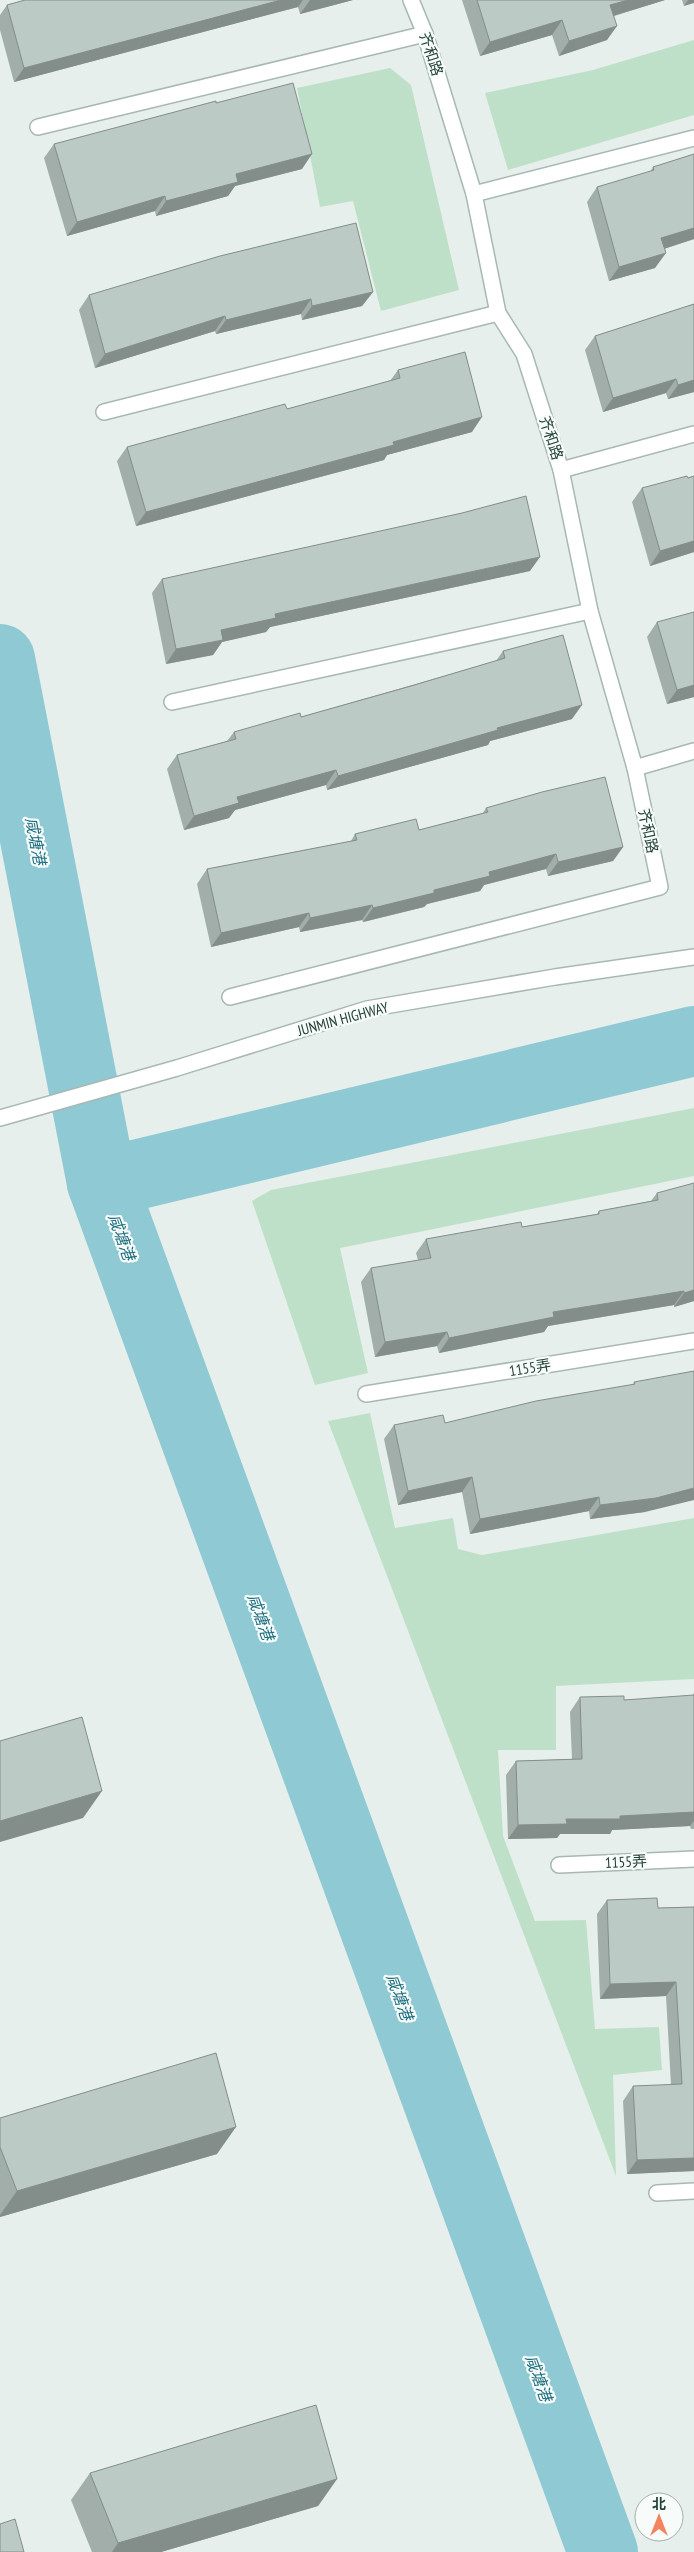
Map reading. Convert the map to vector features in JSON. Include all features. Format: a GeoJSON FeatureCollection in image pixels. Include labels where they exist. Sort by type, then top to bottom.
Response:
{"type":"FeatureCollection","features":[{"type":"Feature","properties":{"kind":"street","name":"齐和路"},"geometry":{"type":"LineString","coordinates":[[230,997],[660,887],[636,768],[590,611],[561,470],[524,354],[498,313],[474,194],[425,34],[411,0]]}},
{"type":"Feature","properties":{"kind":"street"},"geometry":{"type":"LineString","coordinates":[[38,127],[425,34]]}},
{"type":"Feature","properties":{"kind":"street"},"geometry":{"type":"LineString","coordinates":[[474,194],[694,138]]}},
{"type":"Feature","properties":{"kind":"street"},"geometry":{"type":"LineString","coordinates":[[104,412],[498,313]]}},
{"type":"Feature","properties":{"kind":"street"},"geometry":{"type":"LineString","coordinates":[[561,470],[694,434]]}},
{"type":"Feature","properties":{"kind":"street"},"geometry":{"type":"LineString","coordinates":[[172,702],[590,611]]}},
{"type":"Feature","properties":{"kind":"street"},"geometry":{"type":"LineString","coordinates":[[636,768],[694,751]]}},
{"type":"Feature","properties":{"kind":"street","name":"JUNMIN HIGHWAY"},"geometry":{"type":"LineString","coordinates":[[0,1118],[177,1068],[368,1009],[555,977],[694,957]]}},
{"type":"Feature","properties":{"kind":"street","name":"1155弄"},"geometry":{"type":"LineString","coordinates":[[366,1394],[694,1341]]}},
{"type":"Feature","properties":{"kind":"street","name":"1155弄"},"geometry":{"type":"LineString","coordinates":[[559,1865],[694,1859]]}},
{"type":"Feature","properties":{"kind":"street"},"geometry":{"type":"LineString","coordinates":[[657,2193],[694,2191]]}},
{"type":"Feature","properties":{"kind":"green space"},"geometry":{"type":"Polygon","coordinates":[[[694,40],[694,115],[508,170],[485,93],[593,70],[694,40]]]}},
{"type":"Feature","properties":{"kind":"green space"},"geometry":{"type":"Polygon","coordinates":[[[390,68],[411,85],[459,290],[381,311],[353,201],[320,207],[297,88],[390,68]]]}},
{"type":"Feature","properties":{"kind":"green space"},"geometry":{"type":"Polygon","coordinates":[[[694,1108],[694,1176],[340,1248],[368,1373],[315,1385],[252,1201],[271,1190],[694,1108]]]}},
{"type":"Feature","properties":{"kind":"green space"},"geometry":{"type":"Polygon","coordinates":[[[370,1413],[395,1528],[453,1518],[458,1549],[482,1555],[694,1518],[694,1679],[556,1686],[556,1750],[498,1750],[503,1836],[535,1921],[586,1920],[595,2029],[659,2027],[662,2070],[613,2075],[616,2176],[328,1421],[370,1413]]]}},
{"type":"Feature","properties":{"kind":"building"},"geometry":{"type":"Polygon","coordinates":[[[25,0],[281,0],[24,68],[7,5],[25,0]]]}},
{"type":"Feature","properties":{"kind":"building"},"geometry":{"type":"Polygon","coordinates":[[[477,0],[628,0],[610,5],[617,26],[569,41],[562,20],[490,42],[477,0]]]}},
{"type":"Feature","properties":{"kind":"building"},"geometry":{"type":"Polygon","coordinates":[[[293,83],[312,154],[236,174],[238,182],[166,201],[165,196],[77,222],[54,144],[216,101],[216,103],[293,83]]]}},
{"type":"Feature","properties":{"kind":"building"},"geometry":{"type":"Polygon","coordinates":[[[694,154],[694,228],[661,238],[666,253],[619,267],[597,187],[654,170],[653,167],[694,154]]]}},
{"type":"Feature","properties":{"kind":"building"},"geometry":{"type":"Polygon","coordinates":[[[356,223],[373,292],[312,306],[311,299],[226,320],[225,316],[105,354],[89,295],[220,256],[356,223]]]}},
{"type":"Feature","properties":{"kind":"building"},"geometry":{"type":"Polygon","coordinates":[[[694,304],[694,380],[678,385],[676,379],[613,398],[595,336],[694,304]]]}},
{"type":"Feature","properties":{"kind":"building"},"geometry":{"type":"Polygon","coordinates":[[[465,352],[482,417],[393,442],[394,445],[146,512],[127,447],[285,404],[287,409],[400,378],[398,370],[465,352]]]}},
{"type":"Feature","properties":{"kind":"building"},"geometry":{"type":"Polygon","coordinates":[[[687,476],[688,478],[694,476],[694,541],[660,551],[642,488],[687,476]]]}},
{"type":"Feature","properties":{"kind":"building"},"geometry":{"type":"Polygon","coordinates":[[[526,496],[540,557],[275,614],[276,618],[221,630],[223,640],[176,649],[162,579],[462,513],[526,496]]]}},
{"type":"Feature","properties":{"kind":"building"},"geometry":{"type":"Polygon","coordinates":[[[694,612],[694,685],[677,690],[657,622],[694,612]]]}},
{"type":"Feature","properties":{"kind":"building"},"geometry":{"type":"Polygon","coordinates":[[[563,635],[582,705],[497,728],[498,730],[338,776],[336,770],[237,797],[239,803],[194,816],[177,755],[236,739],[234,732],[300,713],[301,717],[411,686],[505,658],[503,651],[563,635]]]}},
{"type":"Feature","properties":{"kind":"building"},"geometry":{"type":"Polygon","coordinates":[[[605,777],[623,847],[558,862],[556,854],[489,872],[490,876],[434,890],[434,893],[373,908],[372,905],[310,918],[309,913],[221,933],[207,869],[357,840],[355,834],[416,819],[419,830],[488,812],[486,808],[542,792],[605,777]]]}},
{"type":"Feature","properties":{"kind":"building"},"geometry":{"type":"Polygon","coordinates":[[[694,1183],[694,1290],[553,1312],[554,1317],[449,1338],[447,1332],[385,1342],[371,1268],[431,1258],[426,1239],[521,1222],[522,1227],[599,1214],[599,1211],[658,1200],[657,1193],[694,1183]]]}},
{"type":"Feature","properties":{"kind":"building"},"geometry":{"type":"Polygon","coordinates":[[[694,1371],[694,1488],[656,1498],[600,1505],[599,1497],[480,1519],[472,1477],[408,1491],[394,1425],[443,1415],[445,1423],[536,1401],[635,1384],[634,1382],[694,1371]]]}},
{"type":"Feature","properties":{"kind":"building"},"geometry":{"type":"Polygon","coordinates":[[[694,1695],[694,1812],[620,1816],[620,1819],[566,1819],[567,1824],[518,1825],[516,1761],[582,1759],[580,1697],[624,1696],[624,1700],[694,1695]]]}},
{"type":"Feature","properties":{"kind":"building"},"geometry":{"type":"Polygon","coordinates":[[[82,1717],[102,1791],[0,1821],[0,1741],[82,1717]]]}},
{"type":"Feature","properties":{"kind":"building"},"geometry":{"type":"Polygon","coordinates":[[[657,1898],[658,1908],[694,1907],[694,2158],[637,2160],[633,2086],[682,2084],[676,1982],[610,1984],[607,1900],[657,1898]]]}},
{"type":"Feature","properties":{"kind":"building"},"geometry":{"type":"Polygon","coordinates":[[[216,2053],[236,2127],[17,2191],[0,2147],[0,2118],[216,2053]]]}},
{"type":"Feature","properties":{"kind":"building"},"geometry":{"type":"Polygon","coordinates":[[[316,2405],[337,2479],[118,2543],[90,2473],[316,2405]]]}},
{"type":"Feature","properties":{"kind":"building"},"geometry":{"type":"Polygon","coordinates":[[[15,2519],[24,2552],[0,2552],[0,2524],[15,2519]]]}},
{"type":"Feature","properties":{"kind":"waterway","name":"咸塘港"},"geometry":{"type":"LineString","coordinates":[[0,659],[102,1183],[603,2552]]}},
{"type":"Feature","properties":{"kind":"waterway"},"geometry":{"type":"LineString","coordinates":[[102,1183],[694,1041]]}}]}
